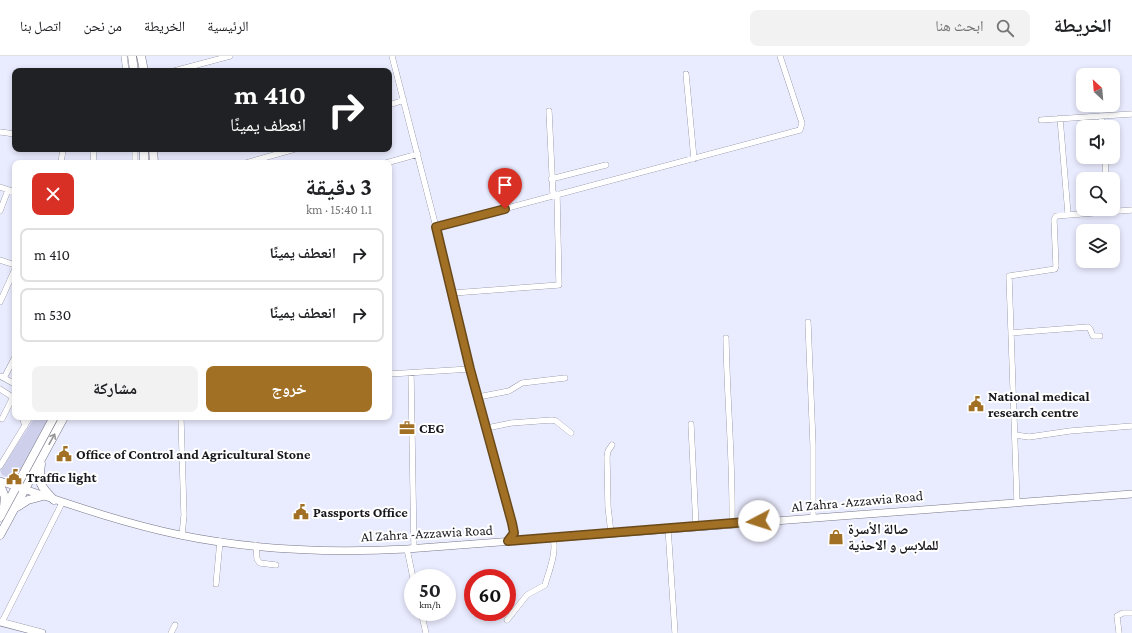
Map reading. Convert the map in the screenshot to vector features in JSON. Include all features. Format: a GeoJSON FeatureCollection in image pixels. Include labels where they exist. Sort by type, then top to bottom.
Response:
{"type":"FeatureCollection","features":[{"type":"Feature","properties":{"kind":"highway"},"geometry":{"type":"LineString","coordinates":[[132,56],[134,68]]}},
{"type":"Feature","properties":{"kind":"highway"},"geometry":{"type":"LineString","coordinates":[[141,56],[143,68]]}},
{"type":"Feature","properties":{"kind":"highway"},"geometry":{"type":"LineString","coordinates":[[0,535],[14,508],[21,488],[53,420]]}},
{"type":"Feature","properties":{"kind":"highway"},"geometry":{"type":"LineString","coordinates":[[2,513],[43,456],[62,420]]}},
{"type":"Feature","properties":{"kind":"highway"},"geometry":{"type":"LineString","coordinates":[[43,456],[39,482],[42,489],[58,501]]}},
{"type":"Feature","properties":{"kind":"highway"},"geometry":{"type":"LineString","coordinates":[[1,492],[2,513]]}},
{"type":"Feature","properties":{"kind":"highway"},"geometry":{"type":"LineString","coordinates":[[14,508],[28,500],[43,496]]}},
{"type":"Feature","properties":{"kind":"main road","name":"Al Zahra -Azzawia Road"},"geometry":{"type":"LineString","coordinates":[[0,481],[58,501],[127,522],[182,535],[256,545],[336,550],[410,548],[553,538],[668,528],[1132,494]]}},
{"type":"Feature","properties":{"kind":"main road"},"geometry":{"type":"LineString","coordinates":[[1,622],[42,633]]}},
{"type":"Feature","properties":{"kind":"street"},"geometry":{"type":"LineString","coordinates":[[124,56],[126,68]]}},
{"type":"Feature","properties":{"kind":"street"},"geometry":{"type":"LineString","coordinates":[[185,68],[230,56]]}},
{"type":"Feature","properties":{"kind":"street"},"geometry":{"type":"LineString","coordinates":[[392,56],[453,293],[470,369],[512,523],[514,533],[508,541]]}},
{"type":"Feature","properties":{"kind":"street"},"geometry":{"type":"LineString","coordinates":[[436,227],[800,130],[802,123],[780,56]]}},
{"type":"Feature","properties":{"kind":"street"},"geometry":{"type":"LineString","coordinates":[[686,74],[694,159]]}},
{"type":"Feature","properties":{"kind":"street"},"geometry":{"type":"LineString","coordinates":[[392,104],[404,100]]}},
{"type":"Feature","properties":{"kind":"street"},"geometry":{"type":"LineString","coordinates":[[453,293],[559,285],[555,195],[551,179],[549,111]]}},
{"type":"Feature","properties":{"kind":"street"},"geometry":{"type":"LineString","coordinates":[[1041,120],[1132,114]]}},
{"type":"Feature","properties":{"kind":"street"},"geometry":{"type":"LineString","coordinates":[[1101,116],[1101,120]]}},
{"type":"Feature","properties":{"kind":"street"},"geometry":{"type":"LineString","coordinates":[[1060,118],[1068,214]]}},
{"type":"Feature","properties":{"kind":"street"},"geometry":{"type":"LineString","coordinates":[[0,132],[12,134]]}},
{"type":"Feature","properties":{"kind":"street"},"geometry":{"type":"LineString","coordinates":[[256,160],[284,152]]}},
{"type":"Feature","properties":{"kind":"street"},"geometry":{"type":"LineString","coordinates":[[392,161],[418,154]]}},
{"type":"Feature","properties":{"kind":"street"},"geometry":{"type":"LineString","coordinates":[[551,179],[606,165]]}},
{"type":"Feature","properties":{"kind":"street"},"geometry":{"type":"LineString","coordinates":[[0,187],[12,191]]}},
{"type":"Feature","properties":{"kind":"street"},"geometry":{"type":"LineString","coordinates":[[0,211],[8,190]]}},
{"type":"Feature","properties":{"kind":"street"},"geometry":{"type":"LineString","coordinates":[[1120,210],[1132,210]]}},
{"type":"Feature","properties":{"kind":"street"},"geometry":{"type":"LineString","coordinates":[[1017,502],[1009,276],[1054,269],[1056,266],[1054,220],[1056,216],[1076,213]]}},
{"type":"Feature","properties":{"kind":"street"},"geometry":{"type":"LineString","coordinates":[[0,260],[12,264]]}},
{"type":"Feature","properties":{"kind":"street"},"geometry":{"type":"LineString","coordinates":[[0,302],[12,276]]}},
{"type":"Feature","properties":{"kind":"street"},"geometry":{"type":"LineString","coordinates":[[808,322],[813,452],[813,517]]}},
{"type":"Feature","properties":{"kind":"street"},"geometry":{"type":"LineString","coordinates":[[1011,333],[1088,327],[1093,336],[1100,336]]}},
{"type":"Feature","properties":{"kind":"street"},"geometry":{"type":"LineString","coordinates":[[726,338],[727,393],[732,452],[732,524]]}},
{"type":"Feature","properties":{"kind":"street"},"geometry":{"type":"LineString","coordinates":[[12,362],[2,377],[12,382]]}},
{"type":"Feature","properties":{"kind":"street"},"geometry":{"type":"LineString","coordinates":[[392,374],[470,369]]}},
{"type":"Feature","properties":{"kind":"street"},"geometry":{"type":"LineString","coordinates":[[411,373],[410,548],[412,569]]}},
{"type":"Feature","properties":{"kind":"street"},"geometry":{"type":"LineString","coordinates":[[478,396],[509,391],[522,383],[565,378]]}},
{"type":"Feature","properties":{"kind":"street"},"geometry":{"type":"LineString","coordinates":[[0,389],[12,397]]}},
{"type":"Feature","properties":{"kind":"street"},"geometry":{"type":"LineString","coordinates":[[2,420],[12,402]]}},
{"type":"Feature","properties":{"kind":"street"},"geometry":{"type":"LineString","coordinates":[[23,420],[25,426]]}},
{"type":"Feature","properties":{"kind":"street"},"geometry":{"type":"LineString","coordinates":[[0,466],[28,420]]}},
{"type":"Feature","properties":{"kind":"street"},"geometry":{"type":"LineString","coordinates":[[181,420],[184,515],[182,535]]}},
{"type":"Feature","properties":{"kind":"street"},"geometry":{"type":"LineString","coordinates":[[487,428],[511,423],[552,420],[556,421],[571,433]]}},
{"type":"Feature","properties":{"kind":"street"},"geometry":{"type":"LineString","coordinates":[[691,424],[696,526]]}},
{"type":"Feature","properties":{"kind":"street"},"geometry":{"type":"LineString","coordinates":[[1015,435],[1029,437],[1070,431],[1132,426]]}},
{"type":"Feature","properties":{"kind":"street"},"geometry":{"type":"LineString","coordinates":[[611,533],[608,500],[607,457],[612,444]]}},
{"type":"Feature","properties":{"kind":"street"},"geometry":{"type":"LineString","coordinates":[[1,622],[58,501]]}},
{"type":"Feature","properties":{"kind":"street"},"geometry":{"type":"LineString","coordinates":[[668,528],[675,633]]}},
{"type":"Feature","properties":{"kind":"street"},"geometry":{"type":"LineString","coordinates":[[516,609],[527,595],[545,585],[554,552],[553,538]]}},
{"type":"Feature","properties":{"kind":"street"},"geometry":{"type":"LineString","coordinates":[[216,584],[220,541]]}},
{"type":"Feature","properties":{"kind":"street"},"geometry":{"type":"LineString","coordinates":[[256,545],[257,559],[260,563],[276,565]]}},
{"type":"Feature","properties":{"kind":"street"},"geometry":{"type":"LineString","coordinates":[[1119,633],[1117,616],[1123,613],[1132,613]]}},
{"type":"Feature","properties":{"kind":"street"},"geometry":{"type":"LineString","coordinates":[[423,621],[426,633]]}},
{"type":"Feature","properties":{"kind":"street"},"geometry":{"type":"LineString","coordinates":[[172,633],[175,625]]}},
{"type":"Feature","properties":{"kind":"shaded area"},"geometry":{"type":"Polygon","coordinates":[[[33,420],[50,420],[18,478],[14,480],[2,475],[0,470],[33,420]]]}},
{"type":"Feature","properties":{"kind":"place","name":"National medical research centre"},"geometry":{"type":"Point","coordinates":[976,404]}},
{"type":"Feature","properties":{"kind":"place","name":"CEG"},"geometry":{"type":"Point","coordinates":[407,428]}},
{"type":"Feature","properties":{"kind":"place","name":"Office of Control and Agricultural Stone"},"geometry":{"type":"Point","coordinates":[64,454]}},
{"type":"Feature","properties":{"kind":"place","name":"Traffic light"},"geometry":{"type":"Point","coordinates":[14,477]}},
{"type":"Feature","properties":{"kind":"place","name":"Passports Office"},"geometry":{"type":"Point","coordinates":[301,512]}},
{"type":"Feature","properties":{"kind":"place","name":"صالة الأسرة للملابس و الاحذية"},"geometry":{"type":"Point","coordinates":[836,537]}},
{"type":"Feature","properties":{"kind":"route"},"geometry":{"type":"LineString","coordinates":[[505,209],[436,227],[470,369],[510,511],[514,533],[508,541],[759,521]]}}]}
